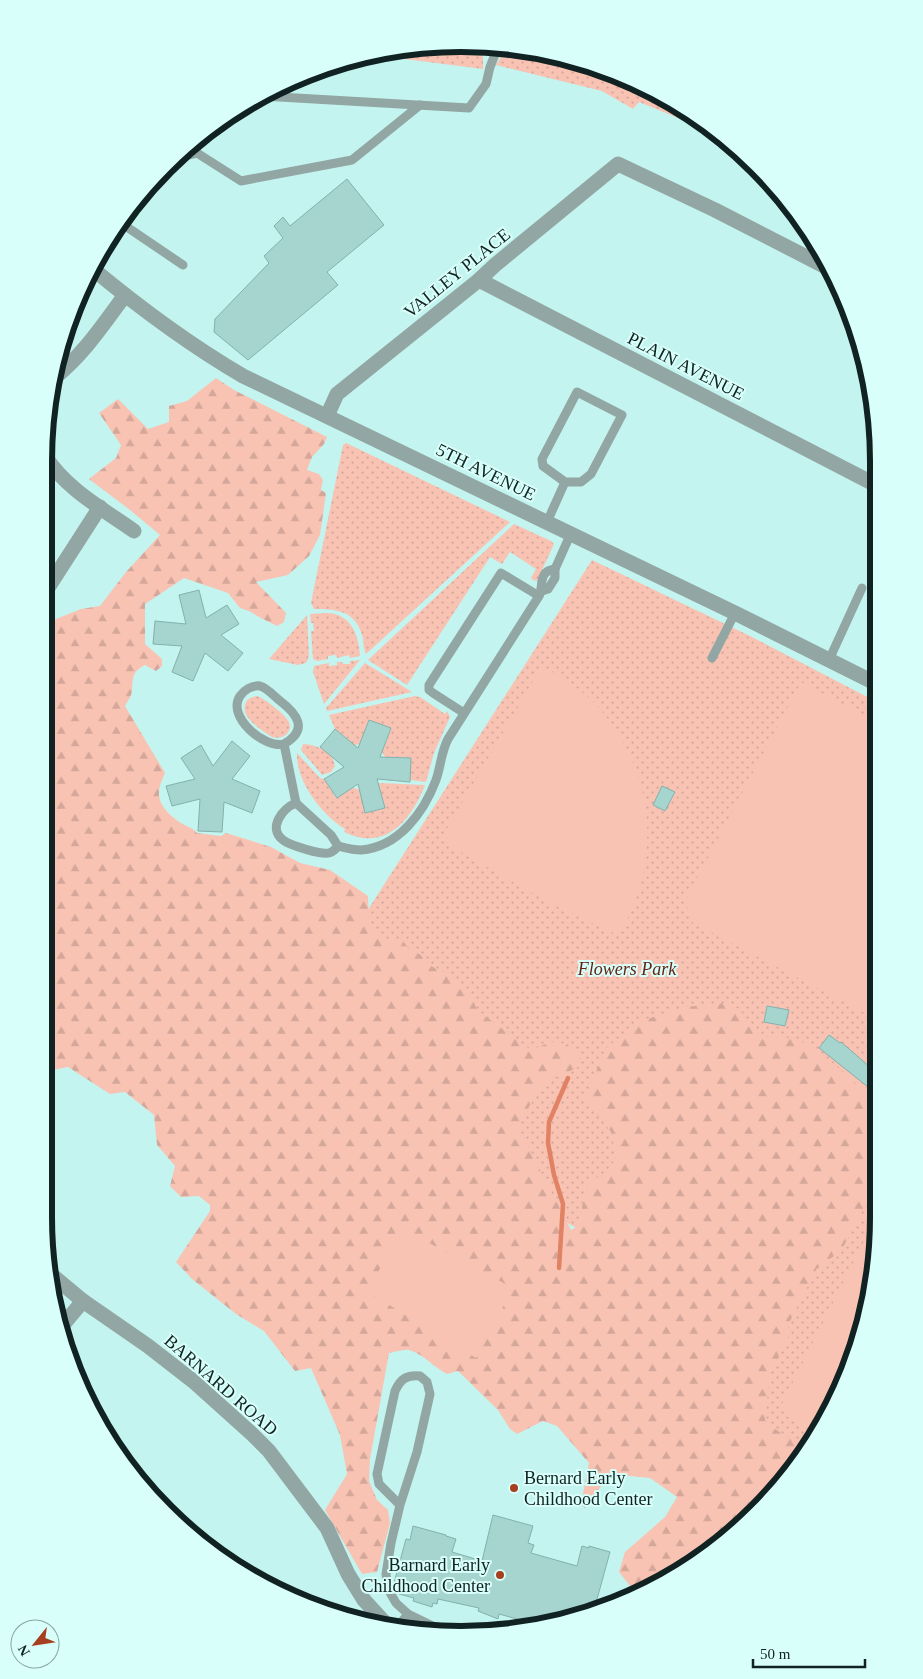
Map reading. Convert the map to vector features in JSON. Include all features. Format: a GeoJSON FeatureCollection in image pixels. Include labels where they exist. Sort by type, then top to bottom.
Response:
{"type":"FeatureCollection","features":[{"type":"Feature","properties":{"kind":"street","name":"VALLEY PLACE"},"geometry":{"type":"LineString","coordinates":[[327,416],[338,394],[618,164],[715,210],[819,264]]}},
{"type":"Feature","properties":{"kind":"street","name":"5TH AVENUE"},"geometry":{"type":"LineString","coordinates":[[99,273],[125,295],[224,364],[265,387],[571,533],[870,680]]}},
{"type":"Feature","properties":{"kind":"street","name":"PLAIN AVENUE"},"geometry":{"type":"LineString","coordinates":[[479,280],[870,482]]}},
{"type":"Feature","properties":{"kind":"street"},"geometry":{"type":"LineString","coordinates":[[62,371],[90,342],[125,295]]}},
{"type":"Feature","properties":{"kind":"street"},"geometry":{"type":"LineString","coordinates":[[52,466],[59,475],[134,532]]}},
{"type":"Feature","properties":{"kind":"street"},"geometry":{"type":"LineString","coordinates":[[52,582],[100,507]]}},
{"type":"Feature","properties":{"kind":"street","name":"BARNARD ROAD"},"geometry":{"type":"LineString","coordinates":[[57,1280],[83,1301],[148,1346],[193,1381],[269,1451],[327,1528],[348,1574],[364,1600],[381,1619]]}},
{"type":"Feature","properties":{"kind":"street"},"geometry":{"type":"LineString","coordinates":[[66,1322],[83,1301]]}},
{"type":"Feature","properties":{"kind":"lane"},"geometry":{"type":"LineString","coordinates":[[277,97],[469,108],[486,84],[495,54]]}},
{"type":"Feature","properties":{"kind":"lane"},"geometry":{"type":"LineString","coordinates":[[192,154],[197,153],[241,181],[352,160],[420,105]]}},
{"type":"Feature","properties":{"kind":"lane"},"geometry":{"type":"LineString","coordinates":[[127,227],[183,265]]}},
{"type":"Feature","properties":{"kind":"lane"},"geometry":{"type":"LineString","coordinates":[[577,392],[622,415],[591,474],[581,482],[565,482],[543,466],[542,459],[577,392]]}},
{"type":"Feature","properties":{"kind":"lane"},"geometry":{"type":"LineString","coordinates":[[547,522],[565,482]]}},
{"type":"Feature","properties":{"kind":"lane"},"geometry":{"type":"LineString","coordinates":[[284,744],[296,804],[331,835],[338,846],[360,850],[372,848],[393,839],[419,813],[433,787],[444,747],[540,594],[541,582],[546,573],[549,570],[555,569],[571,533]]}},
{"type":"Feature","properties":{"kind":"lane"},"geometry":{"type":"LineString","coordinates":[[464,713],[429,690],[429,685],[502,572],[540,594]]}},
{"type":"Feature","properties":{"kind":"lane"},"geometry":{"type":"LineString","coordinates":[[830,660],[862,588]]}},
{"type":"Feature","properties":{"kind":"lane"},"geometry":{"type":"LineString","coordinates":[[712,658],[735,613]]}},
{"type":"Feature","properties":{"kind":"lane"},"geometry":{"type":"LineString","coordinates":[[256,686],[263,688],[290,709],[297,718],[298,728],[296,736],[284,744],[278,746],[266,742],[242,723],[237,711],[237,705],[238,700],[245,691],[256,686]]}},
{"type":"Feature","properties":{"kind":"lane"},"geometry":{"type":"LineString","coordinates":[[296,804],[286,808],[279,816],[277,832],[282,840],[321,853],[330,853],[338,846]]}},
{"type":"Feature","properties":{"kind":"lane"},"geometry":{"type":"LineString","coordinates":[[400,1506],[379,1484],[377,1474],[395,1391],[400,1381],[410,1375],[420,1376],[427,1382],[430,1394],[417,1452],[400,1506],[386,1574],[388,1589],[396,1604],[408,1614],[432,1626]]}},
{"type":"Feature","properties":{"kind":"lane"},"geometry":{"type":"LineString","coordinates":[[401,1622],[408,1614]]}},
{"type":"Feature","properties":{"kind":"green space"},"geometry":{"type":"Polygon","coordinates":[[[435,53],[480,53],[483,57],[483,69],[396,58],[435,53]]]}},
{"type":"Feature","properties":{"kind":"green space"},"geometry":{"type":"Polygon","coordinates":[[[504,55],[541,60],[593,74],[666,107],[693,124],[639,102],[633,109],[602,91],[496,65],[504,55]]]}},
{"type":"Feature","properties":{"kind":"green space"},"geometry":{"type":"Polygon","coordinates":[[[216,378],[234,390],[327,437],[324,444],[312,457],[307,470],[319,474],[323,480],[321,490],[326,493],[320,535],[309,556],[288,575],[256,582],[286,613],[284,622],[277,626],[240,608],[228,593],[184,578],[145,604],[145,644],[162,659],[162,666],[156,671],[145,665],[135,673],[130,698],[125,706],[165,773],[160,785],[160,801],[169,814],[197,833],[221,836],[226,833],[271,847],[300,863],[330,870],[368,896],[369,928],[385,942],[396,939],[403,941],[409,949],[421,955],[431,966],[457,979],[473,1000],[477,1010],[531,1050],[551,1042],[567,1044],[582,1060],[578,1067],[544,1084],[520,1120],[521,1133],[571,1230],[580,1225],[584,1191],[591,1182],[609,1170],[616,1157],[611,1132],[585,1098],[606,1048],[644,1020],[685,1007],[726,1003],[739,1009],[759,1033],[766,1037],[780,1036],[814,1047],[866,1092],[870,1104],[870,1195],[841,1251],[817,1268],[788,1325],[788,1339],[770,1373],[765,1420],[775,1429],[801,1446],[769,1487],[731,1525],[689,1558],[639,1586],[630,1586],[619,1572],[625,1552],[665,1517],[677,1497],[650,1478],[610,1474],[585,1508],[581,1504],[589,1463],[557,1426],[543,1421],[517,1434],[510,1429],[498,1410],[458,1371],[447,1374],[419,1354],[407,1350],[389,1353],[370,1459],[369,1481],[377,1500],[388,1510],[390,1523],[377,1572],[362,1574],[325,1510],[347,1474],[340,1435],[311,1368],[295,1371],[264,1331],[236,1314],[192,1279],[176,1262],[210,1211],[210,1205],[199,1196],[181,1197],[170,1186],[175,1166],[157,1145],[154,1115],[125,1092],[110,1094],[68,1067],[52,1070],[52,623],[56,619],[81,609],[100,606],[126,572],[160,535],[89,479],[116,458],[121,445],[99,413],[118,399],[148,429],[169,422],[169,406],[187,401],[216,378]]]}},
{"type":"Feature","properties":{"kind":"green space"},"geometry":{"type":"Polygon","coordinates":[[[346,443],[510,522],[366,654],[362,635],[354,620],[337,611],[314,609],[311,603],[343,445],[346,443]]]}},
{"type":"Feature","properties":{"kind":"green space"},"geometry":{"type":"Polygon","coordinates":[[[514,524],[554,544],[537,581],[531,578],[536,569],[510,552],[502,564],[490,557],[407,685],[368,660],[514,524]]]}},
{"type":"Feature","properties":{"kind":"green space","name":"Flowers Park"},"geometry":{"type":"Polygon","coordinates":[[[592,560],[750,636],[870,698],[870,1244],[863,1297],[849,1349],[816,1422],[786,1466],[740,1517],[653,1271],[273,1058],[592,560]]]}},
{"type":"Feature","properties":{"kind":"green space"},"geometry":{"type":"Polygon","coordinates":[[[325,613],[341,616],[352,626],[358,640],[360,656],[350,658],[349,655],[337,658],[336,655],[317,661],[313,659],[311,631],[314,631],[310,614],[325,613]]]}},
{"type":"Feature","properties":{"kind":"green space"},"geometry":{"type":"Polygon","coordinates":[[[307,615],[309,656],[306,663],[298,665],[269,659],[307,615]]]}},
{"type":"Feature","properties":{"kind":"green space"},"geometry":{"type":"Polygon","coordinates":[[[360,660],[324,704],[313,672],[314,666],[329,663],[329,666],[337,665],[337,662],[350,664],[350,661],[360,660]]]}},
{"type":"Feature","properties":{"kind":"green space"},"geometry":{"type":"Polygon","coordinates":[[[365,663],[412,692],[327,711],[326,708],[365,663]]]}},
{"type":"Feature","properties":{"kind":"green space"},"geometry":{"type":"Polygon","coordinates":[[[542,666],[571,684],[597,706],[616,731],[631,758],[641,787],[646,817],[647,848],[642,878],[633,907],[618,935],[550,903],[449,845],[445,832],[542,666]]]}},
{"type":"Feature","properties":{"kind":"green space"},"geometry":{"type":"Polygon","coordinates":[[[801,682],[870,718],[870,1016],[692,922],[685,901],[801,682]]]}},
{"type":"Feature","properties":{"kind":"green space"},"geometry":{"type":"Polygon","coordinates":[[[257,696],[265,700],[287,719],[290,726],[286,735],[276,738],[272,737],[258,728],[246,715],[246,701],[257,696]]]}},
{"type":"Feature","properties":{"kind":"green space"},"geometry":{"type":"Polygon","coordinates":[[[415,696],[420,697],[445,714],[447,711],[450,717],[434,753],[426,782],[410,780],[411,758],[394,757],[386,759],[381,750],[383,743],[386,743],[391,728],[369,720],[363,735],[363,743],[352,746],[348,739],[335,729],[329,715],[415,696]]]}},
{"type":"Feature","properties":{"kind":"green space"},"geometry":{"type":"Polygon","coordinates":[[[303,744],[319,747],[331,756],[335,766],[331,772],[322,775],[301,750],[303,744]]]}},
{"type":"Feature","properties":{"kind":"green space"},"geometry":{"type":"Polygon","coordinates":[[[297,753],[320,778],[324,779],[336,798],[351,787],[360,790],[365,813],[385,808],[378,785],[380,783],[425,785],[412,810],[395,830],[372,838],[359,837],[344,832],[345,829],[336,823],[312,797],[301,775],[297,753]]]}},
{"type":"Feature","properties":{"kind":"green space"},"geometry":{"type":"Polygon","coordinates":[[[401,1228],[513,1288],[476,1358],[368,1292],[401,1228]]]}},
{"type":"Feature","properties":{"kind":"green space"},"geometry":{"type":"Polygon","coordinates":[[[870,1229],[867,1271],[857,1323],[839,1374],[812,1429],[790,1419],[783,1410],[782,1404],[870,1229]]]}},
{"type":"Feature","properties":{"kind":"building"},"geometry":{"type":"Polygon","coordinates":[[[347,179],[384,225],[327,272],[338,285],[248,360],[214,332],[215,319],[269,263],[264,256],[283,238],[274,226],[283,217],[290,226],[347,179]]]}},
{"type":"Feature","properties":{"kind":"building"},"geometry":{"type":"Polygon","coordinates":[[[199,590],[206,618],[227,605],[239,624],[221,635],[243,653],[228,671],[205,653],[193,681],[172,672],[182,646],[153,644],[155,621],[186,624],[179,595],[199,590]]]}},
{"type":"Feature","properties":{"kind":"building"},"geometry":{"type":"Polygon","coordinates":[[[369,720],[391,728],[380,757],[411,758],[410,782],[377,779],[385,808],[365,813],[358,784],[337,798],[324,779],[344,767],[320,747],[335,729],[358,748],[369,720]]]}},
{"type":"Feature","properties":{"kind":"building"},"geometry":{"type":"Polygon","coordinates":[[[232,741],[250,756],[232,779],[260,791],[252,813],[224,802],[222,832],[198,831],[200,799],[172,806],[166,786],[195,779],[181,758],[201,745],[213,766],[232,741]]]}},
{"type":"Feature","properties":{"kind":"building"},"geometry":{"type":"Polygon","coordinates":[[[662,786],[675,792],[665,811],[653,805],[662,786]]]}},
{"type":"Feature","properties":{"kind":"building"},"geometry":{"type":"Polygon","coordinates":[[[767,1006],[789,1010],[785,1026],[764,1022],[767,1006]]]}},
{"type":"Feature","properties":{"kind":"building"},"geometry":{"type":"Polygon","coordinates":[[[829,1035],[841,1042],[870,1067],[870,1085],[868,1087],[819,1048],[829,1035]]]}},
{"type":"Feature","properties":{"kind":"building","name":"Barnard Early Childhood Center"},"geometry":{"type":"Polygon","coordinates":[[[493,1515],[533,1526],[528,1543],[534,1545],[531,1553],[577,1566],[582,1546],[610,1552],[596,1604],[567,1613],[526,1621],[499,1614],[498,1619],[478,1611],[479,1608],[438,1599],[437,1604],[433,1603],[432,1607],[413,1601],[414,1598],[399,1594],[401,1586],[394,1583],[406,1539],[410,1540],[413,1526],[456,1539],[452,1552],[482,1561],[493,1515]]]}},
{"type":"Feature","properties":{"kind":"waterway"},"geometry":{"type":"LineString","coordinates":[[559,1268],[563,1204],[554,1175],[548,1143],[549,1122],[568,1078]]}},
{"type":"Feature","properties":{"kind":"place","name":"Bernard Early Childhood Center"},"geometry":{"type":"Point","coordinates":[514,1488]}},
{"type":"Feature","properties":{"kind":"place","name":"Barnard Early Childhood Center"},"geometry":{"type":"Point","coordinates":[500,1575]}}]}
